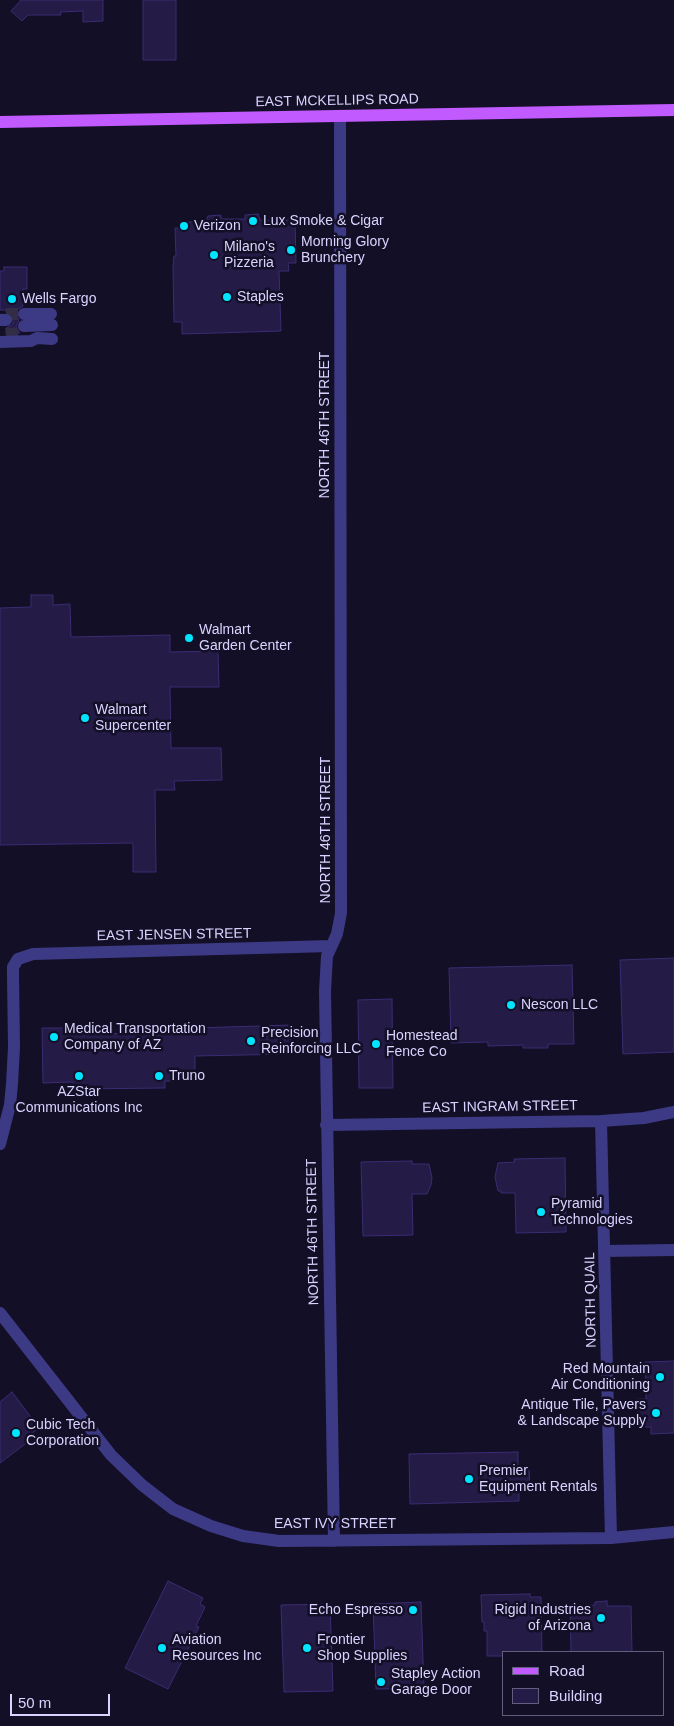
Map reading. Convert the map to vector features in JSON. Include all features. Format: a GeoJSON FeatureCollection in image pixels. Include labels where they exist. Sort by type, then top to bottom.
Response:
{"type":"FeatureCollection","features":[{"type":"Feature","properties":{"kind":"main road","name":"EAST MCKELLIPS ROAD"},"geometry":{"type":"LineString","coordinates":[[0,122],[674,110]]}},
{"type":"Feature","properties":{"kind":"street","name":"NORTH 46TH STREET"},"geometry":{"type":"LineString","coordinates":[[334,1541],[325,991],[327,956],[337,934],[341,913],[340,116]]}},
{"type":"Feature","properties":{"kind":"street"},"geometry":{"type":"LineString","coordinates":[[52,326],[24,323],[52,326]]}},
{"type":"Feature","properties":{"kind":"street"},"geometry":{"type":"LineString","coordinates":[[3,326],[31,341],[38,338],[52,326]]}},
{"type":"Feature","properties":{"kind":"street","name":"EAST JENSEN STREET"},"geometry":{"type":"LineString","coordinates":[[0,1144],[10,1105],[14,1047],[13,967],[18,959],[33,954],[331,946]]}},
{"type":"Feature","properties":{"kind":"street","name":"EAST INGRAM STREET"},"geometry":{"type":"LineString","coordinates":[[326,1125],[601,1121],[644,1118],[674,1112]]}},
{"type":"Feature","properties":{"kind":"street","name":"NORTH QUAIL"},"geometry":{"type":"LineString","coordinates":[[601,1121],[611,1538]]}},
{"type":"Feature","properties":{"kind":"street"},"geometry":{"type":"LineString","coordinates":[[604,1251],[674,1250]]}},
{"type":"Feature","properties":{"kind":"street","name":"EAST IVY STREET"},"geometry":{"type":"LineString","coordinates":[[0,1313],[111,1455],[142,1485],[173,1509],[211,1526],[243,1536],[279,1541],[611,1538],[674,1532]]}},
{"type":"Feature","properties":{"kind":"building"},"geometry":{"type":"Polygon","coordinates":[[[21,0],[103,0],[103,21],[83,22],[83,11],[60,12],[61,15],[28,15],[22,21],[11,11],[21,0]]]}},
{"type":"Feature","properties":{"kind":"building"},"geometry":{"type":"Polygon","coordinates":[[[143,0],[176,0],[176,60],[143,60],[143,0]]]}},
{"type":"Feature","properties":{"kind":"building","name":"Staples"},"geometry":{"type":"Polygon","coordinates":[[[258,214],[260,220],[295,220],[296,263],[288,263],[289,271],[279,271],[281,331],[182,334],[182,322],[174,322],[173,268],[174,256],[176,256],[175,228],[180,228],[180,222],[206,222],[208,216],[221,215],[221,219],[245,219],[245,215],[258,214]]]}},
{"type":"Feature","properties":{"kind":"building","name":"Wells Fargo"},"geometry":{"type":"Polygon","coordinates":[[[4,267],[27,267],[27,289],[23,289],[23,306],[17,310],[16,314],[19,320],[16,327],[20,333],[6,334],[6,328],[13,324],[13,316],[6,312],[6,310],[0,310],[0,271],[4,271],[4,267]]]}},
{"type":"Feature","properties":{"kind":"building","name":"Walmart Supercenter"},"geometry":{"type":"Polygon","coordinates":[[[31,595],[53,595],[53,605],[70,604],[71,637],[170,635],[170,652],[218,651],[219,687],[170,687],[171,748],[221,748],[222,780],[174,781],[175,790],[155,790],[156,872],[133,872],[133,843],[0,845],[0,608],[31,607],[31,595]]]}},
{"type":"Feature","properties":{"kind":"building"},"geometry":{"type":"Polygon","coordinates":[[[674,958],[674,1052],[623,1054],[620,960],[674,958]]]}},
{"type":"Feature","properties":{"kind":"building","name":"Nescon LLC"},"geometry":{"type":"Polygon","coordinates":[[[572,965],[574,1044],[548,1044],[548,1048],[523,1048],[523,1045],[488,1046],[488,1042],[451,1043],[449,968],[572,965]]]}},
{"type":"Feature","properties":{"kind":"building","name":"Homestead Fence Co"},"geometry":{"type":"Polygon","coordinates":[[[392,999],[393,1088],[359,1088],[358,1000],[392,999]]]}},
{"type":"Feature","properties":{"kind":"building"},"geometry":{"type":"Polygon","coordinates":[[[194,1025],[194,1028],[290,1025],[291,1054],[195,1056],[195,1081],[165,1081],[165,1088],[73,1089],[73,1082],[43,1083],[42,1028],[71,1028],[71,1034],[164,1033],[164,1026],[194,1025]]]}},
{"type":"Feature","properties":{"kind":"building","name":"Pyramid Technologies"},"geometry":{"type":"Polygon","coordinates":[[[565,1158],[566,1232],[516,1233],[515,1193],[501,1193],[501,1191],[498,1191],[495,1177],[498,1163],[515,1162],[514,1159],[565,1158]]]}},
{"type":"Feature","properties":{"kind":"building"},"geometry":{"type":"Polygon","coordinates":[[[412,1161],[412,1164],[429,1164],[432,1178],[427,1194],[412,1194],[413,1235],[363,1236],[361,1162],[412,1161]]]}},
{"type":"Feature","properties":{"kind":"building"},"geometry":{"type":"Polygon","coordinates":[[[674,1361],[674,1433],[651,1434],[651,1427],[638,1427],[637,1399],[646,1399],[645,1362],[674,1361]]]}},
{"type":"Feature","properties":{"kind":"building","name":"Cubic Tech Corporation"},"geometry":{"type":"Polygon","coordinates":[[[12,1392],[39,1428],[27,1437],[29,1441],[0,1463],[0,1402],[12,1392]]]}},
{"type":"Feature","properties":{"kind":"building","name":"Premier Equipment Rentals"},"geometry":{"type":"Polygon","coordinates":[[[518,1452],[518,1469],[529,1468],[530,1489],[519,1490],[519,1501],[410,1504],[409,1454],[518,1452]]]}},
{"type":"Feature","properties":{"kind":"building","name":"Aviation Resources Inc"},"geometry":{"type":"Polygon","coordinates":[[[168,1581],[203,1598],[200,1604],[205,1607],[196,1626],[199,1627],[168,1689],[125,1668],[168,1581]]]}},
{"type":"Feature","properties":{"kind":"building"},"geometry":{"type":"Polygon","coordinates":[[[530,1594],[530,1597],[541,1597],[542,1651],[502,1651],[502,1656],[487,1656],[487,1631],[484,1631],[484,1622],[482,1622],[481,1595],[530,1594]]]}},
{"type":"Feature","properties":{"kind":"building"},"geometry":{"type":"Polygon","coordinates":[[[607,1601],[607,1606],[631,1606],[632,1651],[571,1651],[570,1606],[595,1605],[595,1602],[607,1601]]]}},
{"type":"Feature","properties":{"kind":"building"},"geometry":{"type":"Polygon","coordinates":[[[421,1602],[424,1688],[376,1689],[373,1604],[421,1602]]]}},
{"type":"Feature","properties":{"kind":"building","name":"Frontier Shop Supplies"},"geometry":{"type":"Polygon","coordinates":[[[330,1604],[333,1691],[284,1692],[281,1605],[330,1604]]]}},
{"type":"Feature","properties":{"kind":"tunnel"},"geometry":{"type":"LineString","coordinates":[[6,314],[24,314]]}},
{"type":"Feature","properties":{"kind":"tunnel"},"geometry":{"type":"LineString","coordinates":[[6,334],[24,333]]}},
{"type":"Feature","properties":{"kind":"place","name":"Lux Smoke & Cigar"},"geometry":{"type":"Point","coordinates":[253,221]}},
{"type":"Feature","properties":{"kind":"place","name":"Verizon"},"geometry":{"type":"Point","coordinates":[184,226]}},
{"type":"Feature","properties":{"kind":"place","name":"Morning Glory Brunchery"},"geometry":{"type":"Point","coordinates":[291,250]}},
{"type":"Feature","properties":{"kind":"place","name":"Milano's Pizzeria"},"geometry":{"type":"Point","coordinates":[214,255]}},
{"type":"Feature","properties":{"kind":"place","name":"Staples"},"geometry":{"type":"Point","coordinates":[227,297]}},
{"type":"Feature","properties":{"kind":"place","name":"Wells Fargo"},"geometry":{"type":"Point","coordinates":[12,299]}},
{"type":"Feature","properties":{"kind":"place","name":"Walmart Garden Center"},"geometry":{"type":"Point","coordinates":[189,638]}},
{"type":"Feature","properties":{"kind":"place","name":"Walmart Supercenter"},"geometry":{"type":"Point","coordinates":[85,718]}},
{"type":"Feature","properties":{"kind":"place","name":"Nescon LLC"},"geometry":{"type":"Point","coordinates":[511,1005]}},
{"type":"Feature","properties":{"kind":"place","name":"Medical Transportation Company of AZ"},"geometry":{"type":"Point","coordinates":[54,1037]}},
{"type":"Feature","properties":{"kind":"place","name":"Precision Reinforcing LLC"},"geometry":{"type":"Point","coordinates":[251,1041]}},
{"type":"Feature","properties":{"kind":"place","name":"Homestead Fence Co"},"geometry":{"type":"Point","coordinates":[376,1044]}},
{"type":"Feature","properties":{"kind":"place","name":"AZStar Communications Inc"},"geometry":{"type":"Point","coordinates":[79,1076]}},
{"type":"Feature","properties":{"kind":"place","name":"Truno"},"geometry":{"type":"Point","coordinates":[159,1076]}},
{"type":"Feature","properties":{"kind":"place","name":"Pyramid Technologies"},"geometry":{"type":"Point","coordinates":[541,1212]}},
{"type":"Feature","properties":{"kind":"place","name":"Red Mountain Air Conditioning"},"geometry":{"type":"Point","coordinates":[660,1377]}},
{"type":"Feature","properties":{"kind":"place","name":"Antique Tile, Pavers & Landscape Supply"},"geometry":{"type":"Point","coordinates":[656,1413]}},
{"type":"Feature","properties":{"kind":"place","name":"Cubic Tech Corporation"},"geometry":{"type":"Point","coordinates":[16,1433]}},
{"type":"Feature","properties":{"kind":"place","name":"Premier Equipment Rentals"},"geometry":{"type":"Point","coordinates":[469,1479]}},
{"type":"Feature","properties":{"kind":"place","name":"Echo Espresso"},"geometry":{"type":"Point","coordinates":[413,1610]}},
{"type":"Feature","properties":{"kind":"place","name":"Rigid Industries of Arizona"},"geometry":{"type":"Point","coordinates":[601,1618]}},
{"type":"Feature","properties":{"kind":"place","name":"Aviation Resources Inc"},"geometry":{"type":"Point","coordinates":[162,1648]}},
{"type":"Feature","properties":{"kind":"place","name":"Frontier Shop Supplies"},"geometry":{"type":"Point","coordinates":[307,1648]}},
{"type":"Feature","properties":{"kind":"place","name":"Stapley Action Garage Door"},"geometry":{"type":"Point","coordinates":[381,1682]}}]}
